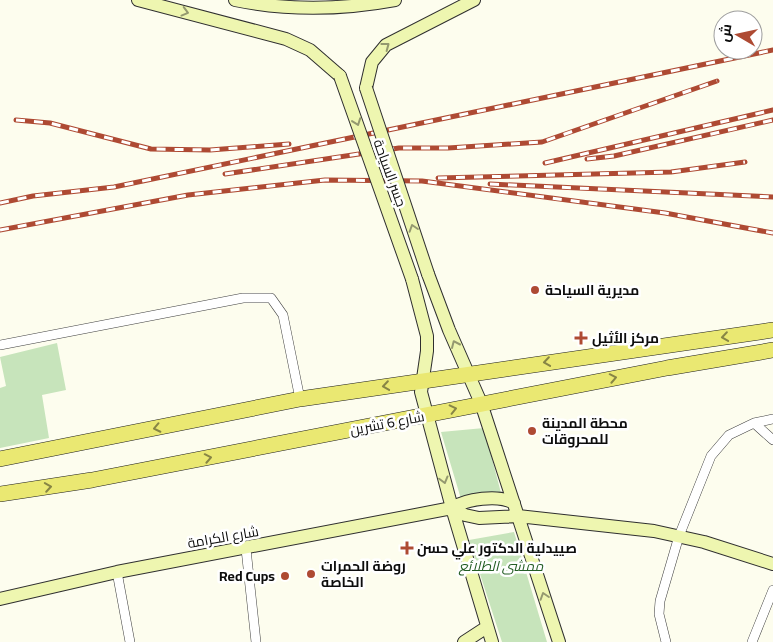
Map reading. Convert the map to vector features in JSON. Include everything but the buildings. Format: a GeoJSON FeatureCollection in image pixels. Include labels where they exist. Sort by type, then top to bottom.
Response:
{"type":"FeatureCollection","features":[{"type":"Feature","properties":{"kind":"main road"},"geometry":{"type":"LineString","coordinates":[[0,459],[300,399],[773,330]]}},
{"type":"Feature","properties":{"kind":"main road","name":"شارع 6 تشرين"},"geometry":{"type":"LineString","coordinates":[[0,494],[102,478],[426,416],[480,403],[773,350]]}},
{"type":"Feature","properties":{"kind":"street","name":"جسر السياحة"},"geometry":{"type":"LineString","coordinates":[[138,0],[286,39],[316,54],[340,76],[412,279],[427,336],[427,351],[421,392],[426,416],[492,642]]}},
{"type":"Feature","properties":{"kind":"street"},"geometry":{"type":"LineString","coordinates":[[235,0],[265,6],[313,9],[352,7],[395,0]]}},
{"type":"Feature","properties":{"kind":"street","name":"جسر السياحة"},"geometry":{"type":"LineString","coordinates":[[474,0],[386,45],[372,62],[366,88],[428,274],[480,403],[559,642]]}},
{"type":"Feature","properties":{"kind":"street"},"geometry":{"type":"LineString","coordinates":[[0,345],[243,298],[271,298],[284,314],[300,399]]}},
{"type":"Feature","properties":{"kind":"street"},"geometry":{"type":"LineString","coordinates":[[666,642],[659,614],[660,601],[679,536],[711,456],[729,435],[754,423],[773,419]]}},
{"type":"Feature","properties":{"kind":"street"},"geometry":{"type":"LineString","coordinates":[[754,423],[773,440]]}},
{"type":"Feature","properties":{"kind":"street","name":"شارع الكرامة"},"geometry":{"type":"LineString","coordinates":[[0,599],[117,572],[452,508],[464,502],[492,499],[514,503]]}},
{"type":"Feature","properties":{"kind":"street"},"geometry":{"type":"LineString","coordinates":[[452,508],[465,515],[479,518],[518,516],[679,536],[773,564]]}},
{"type":"Feature","properties":{"kind":"street"},"geometry":{"type":"LineString","coordinates":[[246,548],[256,642]]}},
{"type":"Feature","properties":{"kind":"street"},"geometry":{"type":"LineString","coordinates":[[117,572],[130,642]]}},
{"type":"Feature","properties":{"kind":"street"},"geometry":{"type":"LineString","coordinates":[[752,642],[773,590]]}},
{"type":"Feature","properties":{"kind":"street"},"geometry":{"type":"LineString","coordinates":[[464,642],[487,627]]}},
{"type":"Feature","properties":{"kind":"green space"},"geometry":{"type":"Polygon","coordinates":[[[57,343],[66,390],[42,395],[49,438],[0,448],[0,388],[6,386],[0,357],[57,343]]]}},
{"type":"Feature","properties":{"kind":"green space"},"geometry":{"type":"Polygon","coordinates":[[[484,428],[501,493],[461,499],[441,432],[484,428]]]}},
{"type":"Feature","properties":{"kind":"green space","name":"ممشى الطلائع"},"geometry":{"type":"Polygon","coordinates":[[[514,532],[547,642],[502,642],[469,540],[514,532]]]}},
{"type":"Feature","properties":{"kind":"railway"},"geometry":{"type":"LineString","coordinates":[[0,203],[33,196],[114,187],[773,50]]}},
{"type":"Feature","properties":{"kind":"railway"},"geometry":{"type":"LineString","coordinates":[[225,174],[399,148],[448,148],[542,142],[717,81]]}},
{"type":"Feature","properties":{"kind":"railway"},"geometry":{"type":"LineString","coordinates":[[545,163],[773,110]]}},
{"type":"Feature","properties":{"kind":"railway"},"geometry":{"type":"LineString","coordinates":[[16,120],[50,123],[151,149],[210,150],[289,144]]}},
{"type":"Feature","properties":{"kind":"railway"},"geometry":{"type":"LineString","coordinates":[[587,159],[614,156],[773,120]]}},
{"type":"Feature","properties":{"kind":"railway"},"geometry":{"type":"LineString","coordinates":[[438,178],[671,172],[745,162]]}},
{"type":"Feature","properties":{"kind":"railway"},"geometry":{"type":"LineString","coordinates":[[0,230],[188,195],[325,180],[422,181],[665,213],[773,233]]}},
{"type":"Feature","properties":{"kind":"railway"},"geometry":{"type":"LineString","coordinates":[[490,184],[773,197]]}},
{"type":"Feature","properties":{"kind":"place","name":"مديرية السياحة"},"geometry":{"type":"Point","coordinates":[535,290]}},
{"type":"Feature","properties":{"kind":"place","name":"مركز الأثيل"},"geometry":{"type":"Point","coordinates":[581,338]}},
{"type":"Feature","properties":{"kind":"place","name":"محطة المدينة للمحروقات"},"geometry":{"type":"Point","coordinates":[532,431]}},
{"type":"Feature","properties":{"kind":"place","name":"صييدلية الدكتور علي حسن"},"geometry":{"type":"Point","coordinates":[407,548]}},
{"type":"Feature","properties":{"kind":"place","name":"روضة الحمرات الخاصة"},"geometry":{"type":"Point","coordinates":[311,574]}},
{"type":"Feature","properties":{"kind":"place","name":"Red Cups"},"geometry":{"type":"Point","coordinates":[285,576]}}]}
